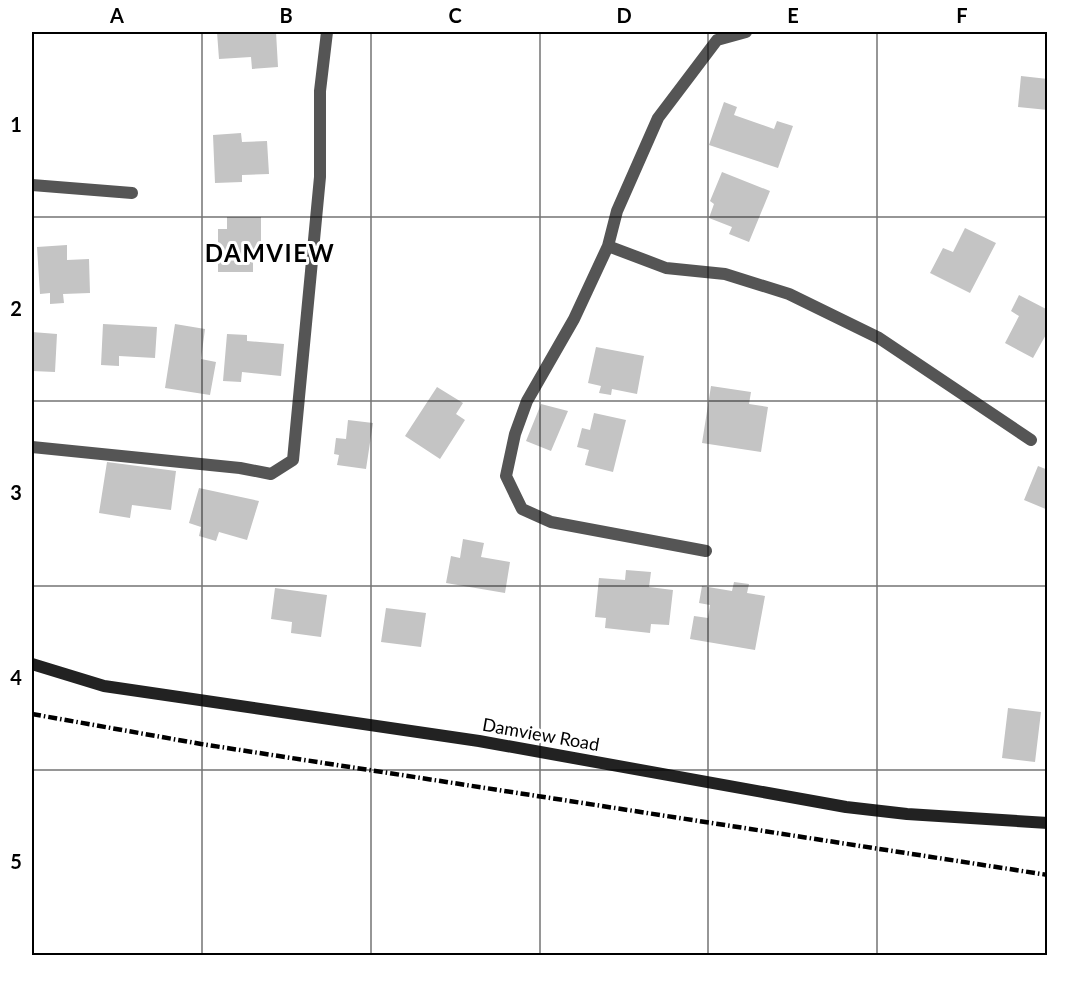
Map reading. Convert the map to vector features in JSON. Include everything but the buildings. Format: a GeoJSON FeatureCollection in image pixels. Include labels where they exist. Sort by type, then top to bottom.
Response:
{"type":"FeatureCollection","features":[{"type":"Feature","properties":{"kind":"street"},"geometry":{"type":"LineString","coordinates":[[32,447],[240,468],[272,474],[293,460],[320,177],[320,91],[327,32]]}},
{"type":"Feature","properties":{"kind":"street"},"geometry":{"type":"LineString","coordinates":[[706,551],[551,522],[522,508],[506,476],[515,434],[527,401],[574,319],[608,246],[617,211],[658,118],[717,40],[746,32]]}},
{"type":"Feature","properties":{"kind":"street"},"geometry":{"type":"LineString","coordinates":[[32,185],[132,193]]}},
{"type":"Feature","properties":{"kind":"street"},"geometry":{"type":"LineString","coordinates":[[608,246],[666,268],[726,274],[789,294],[879,338],[1031,440]]}},
{"type":"Feature","properties":{"kind":"street","name":"Damview Road"},"geometry":{"type":"LineString","coordinates":[[32,664],[104,686],[479,741],[846,807],[907,814],[1047,823]]}},
{"type":"Feature","properties":{"kind":"railway"},"geometry":{"type":"LineString","coordinates":[[32,714],[201,744],[1048,875]]}},
{"type":"Feature","properties":{"kind":"district","name":"DAMVIEW"},"geometry":{"type":"Point","coordinates":[270,252]}}]}
